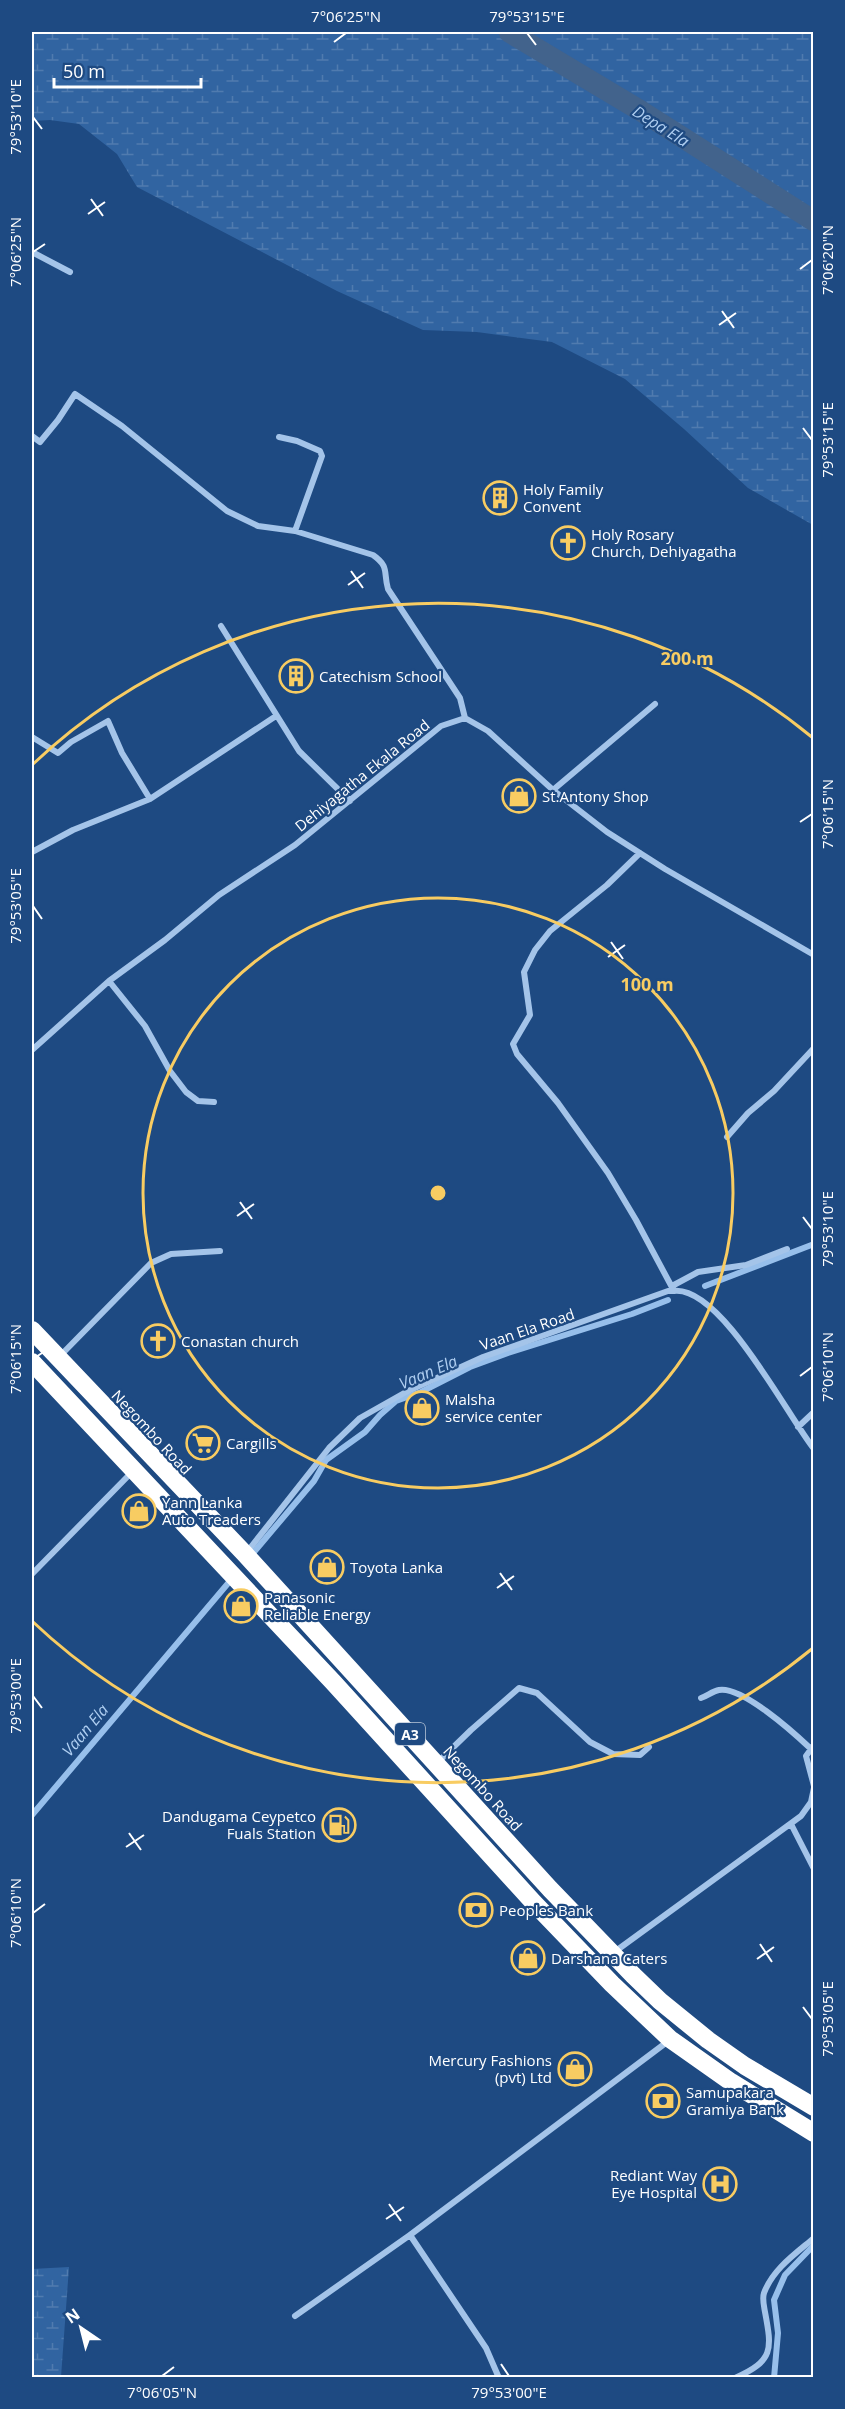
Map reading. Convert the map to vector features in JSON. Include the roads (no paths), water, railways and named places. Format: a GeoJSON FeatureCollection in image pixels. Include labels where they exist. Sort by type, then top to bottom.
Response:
{"type":"FeatureCollection","features":[{"type":"Feature","properties":{"kind":"highway","name":"Negombo Road"},"geometry":{"type":"LineString","coordinates":[[32,1330],[245,1554],[550,1889],[660,2001],[708,2040],[745,2066],[813,2107]]}},
{"type":"Feature","properties":{"kind":"highway","name":"A3"},"geometry":{"type":"LineString","coordinates":[[32,1362],[333,1682],[576,1947],[670,2039],[731,2082],[813,2133]]}},
{"type":"Feature","properties":{"kind":"street"},"geometry":{"type":"LineString","coordinates":[[32,252],[70,272]]}},
{"type":"Feature","properties":{"kind":"street"},"geometry":{"type":"LineString","coordinates":[[32,436],[40,442],[75,394],[122,426],[227,511],[258,526],[295,531],[373,555],[382,562],[387,573],[388,589],[460,698],[465,718],[488,731],[553,790],[607,832],[813,955]]}},
{"type":"Feature","properties":{"kind":"street"},"geometry":{"type":"LineString","coordinates":[[279,437],[297,441],[320,451],[322,456],[295,531]]}},
{"type":"Feature","properties":{"kind":"street"},"geometry":{"type":"LineString","coordinates":[[221,626],[252,672],[276,716],[299,751],[350,801]]}},
{"type":"Feature","properties":{"kind":"street"},"geometry":{"type":"LineString","coordinates":[[553,790],[655,704]]}},
{"type":"Feature","properties":{"kind":"street"},"geometry":{"type":"LineString","coordinates":[[32,852],[74,830],[150,799],[276,716]]}},
{"type":"Feature","properties":{"kind":"street","name":"Dehiyagatha Ekala Road"},"geometry":{"type":"LineString","coordinates":[[32,1050],[109,981],[165,940],[219,895],[295,845],[441,726],[465,718]]}},
{"type":"Feature","properties":{"kind":"street"},"geometry":{"type":"LineString","coordinates":[[32,737],[58,753],[71,742],[108,721],[122,753],[150,799]]}},
{"type":"Feature","properties":{"kind":"street"},"geometry":{"type":"LineString","coordinates":[[640,853],[607,885],[550,931],[535,951],[524,972],[530,1015],[513,1044],[517,1054],[558,1103],[608,1173],[673,1288],[710,1305],[742,1342],[813,1449]]}},
{"type":"Feature","properties":{"kind":"street"},"geometry":{"type":"LineString","coordinates":[[109,981],[144,1026],[170,1071],[186,1092],[198,1101],[214,1102]]}},
{"type":"Feature","properties":{"kind":"street"},"geometry":{"type":"LineString","coordinates":[[727,1137],[748,1113],[774,1091],[813,1048]]}},
{"type":"Feature","properties":{"kind":"street","name":"Vaan Ela Road"},"geometry":{"type":"LineString","coordinates":[[245,1554],[329,1449],[360,1418],[406,1392],[483,1357],[668,1291],[698,1272],[746,1265],[787,1249]]}},
{"type":"Feature","properties":{"kind":"street"},"geometry":{"type":"LineString","coordinates":[[58,1358],[151,1263],[171,1254],[220,1251]]}},
{"type":"Feature","properties":{"kind":"street"},"geometry":{"type":"LineString","coordinates":[[798,1427],[813,1412]]}},
{"type":"Feature","properties":{"kind":"street"},"geometry":{"type":"LineString","coordinates":[[32,1574],[133,1471]]}},
{"type":"Feature","properties":{"kind":"street"},"geometry":{"type":"LineString","coordinates":[[436,1763],[519,1688],[537,1693],[580,1735],[613,1754],[640,1755],[649,1747]]}},
{"type":"Feature","properties":{"kind":"street"},"geometry":{"type":"LineString","coordinates":[[613,1954],[791,1824],[801,1816],[811,1802],[813,1787],[806,1756],[812,1747],[738,1692],[720,1690],[701,1698]]}},
{"type":"Feature","properties":{"kind":"street"},"geometry":{"type":"LineString","coordinates":[[791,1824],[813,1869]]}},
{"type":"Feature","properties":{"kind":"street"},"geometry":{"type":"LineString","coordinates":[[295,2316],[410,2235],[670,2039]]}},
{"type":"Feature","properties":{"kind":"street"},"geometry":{"type":"LineString","coordinates":[[410,2235],[486,2348],[499,2378]]}},
{"type":"Feature","properties":{"kind":"street"},"geometry":{"type":"LineString","coordinates":[[735,2378],[747,2373],[763,2361],[771,2343],[763,2301],[764,2293],[782,2265],[813,2238]]}},
{"type":"Feature","properties":{"kind":"waterway","name":"Depa Ela"},"geometry":{"type":"LineString","coordinates":[[509,32],[641,111],[814,221]]}},
{"type":"Feature","properties":{"kind":"waterway","name":"Vaan Ela"},"geometry":{"type":"LineString","coordinates":[[705,1286],[814,1244]]}},
{"type":"Feature","properties":{"kind":"waterway","name":"Vaan Ela"},"geometry":{"type":"LineString","coordinates":[[254,1552],[314,1481],[326,1460],[365,1432],[396,1401],[421,1392],[470,1367],[668,1300]]}},
{"type":"Feature","properties":{"kind":"waterway","name":"Vaan Ela"},"geometry":{"type":"LineString","coordinates":[[32,1815],[230,1581]]}},
{"type":"Feature","properties":{"kind":"waterway"},"geometry":{"type":"LineString","coordinates":[[774,2378],[778,2333],[774,2300],[785,2275],[814,2245]]}},
{"type":"Feature","properties":{"kind":"place","name":"Holy Family Convent"},"geometry":{"type":"Point","coordinates":[500,498]}},
{"type":"Feature","properties":{"kind":"place","name":"Holy Rosary Church, Dehiyagatha"},"geometry":{"type":"Point","coordinates":[568,543]}},
{"type":"Feature","properties":{"kind":"place","name":"Catechism School"},"geometry":{"type":"Point","coordinates":[296,676]}},
{"type":"Feature","properties":{"kind":"place","name":"St.Antony Shop"},"geometry":{"type":"Point","coordinates":[519,796]}},
{"type":"Feature","properties":{"kind":"place","name":"Conastan church"},"geometry":{"type":"Point","coordinates":[158,1341]}},
{"type":"Feature","properties":{"kind":"place","name":"Malsha service center"},"geometry":{"type":"Point","coordinates":[422,1408]}},
{"type":"Feature","properties":{"kind":"place","name":"Cargills"},"geometry":{"type":"Point","coordinates":[203,1443]}},
{"type":"Feature","properties":{"kind":"place","name":"Yann Lanka Auto Treaders"},"geometry":{"type":"Point","coordinates":[139,1511]}},
{"type":"Feature","properties":{"kind":"place","name":"Toyota Lanka"},"geometry":{"type":"Point","coordinates":[327,1567]}},
{"type":"Feature","properties":{"kind":"place","name":"Panasonic Reliable Energy"},"geometry":{"type":"Point","coordinates":[241,1606]}},
{"type":"Feature","properties":{"kind":"place","name":"Dandugama Ceypetco Fuals Station"},"geometry":{"type":"Point","coordinates":[339,1825]}},
{"type":"Feature","properties":{"kind":"place","name":"Peoples Bank"},"geometry":{"type":"Point","coordinates":[476,1910]}},
{"type":"Feature","properties":{"kind":"place","name":"Darshana Caters"},"geometry":{"type":"Point","coordinates":[528,1958]}},
{"type":"Feature","properties":{"kind":"place","name":"Mercury Fashions (pvt) Ltd"},"geometry":{"type":"Point","coordinates":[575,2069]}},
{"type":"Feature","properties":{"kind":"place","name":"Samupakara Gramiya Bank"},"geometry":{"type":"Point","coordinates":[663,2101]}},
{"type":"Feature","properties":{"kind":"place","name":"Rediant Way Eye Hospital"},"geometry":{"type":"Point","coordinates":[720,2184]}}]}
